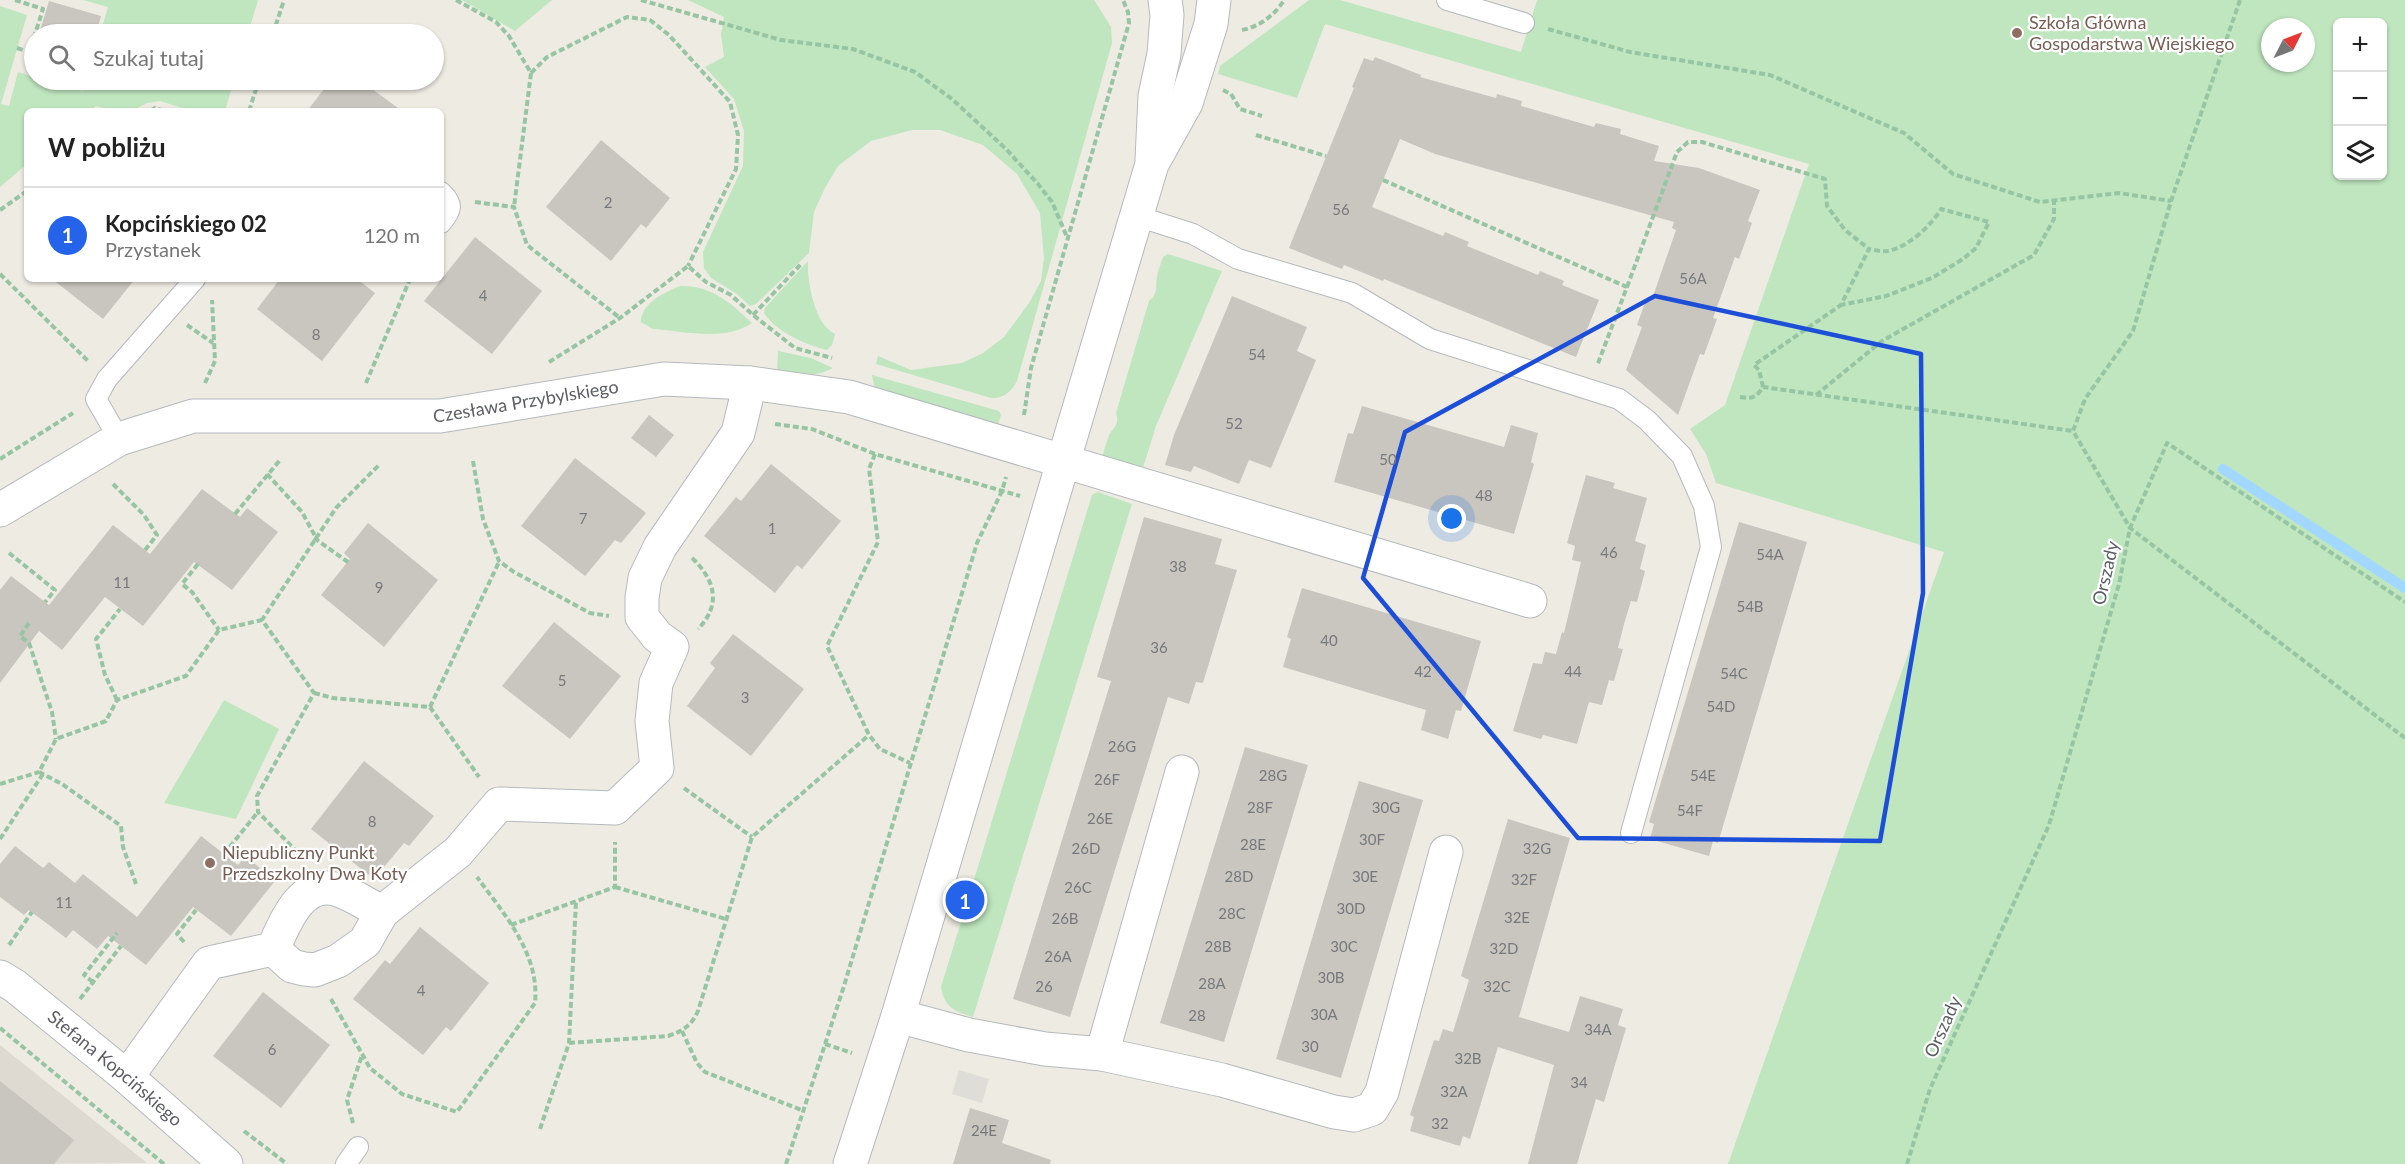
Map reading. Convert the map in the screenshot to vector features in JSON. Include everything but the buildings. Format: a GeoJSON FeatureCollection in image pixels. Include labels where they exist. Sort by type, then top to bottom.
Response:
{"type":"FeatureCollection","features":[{"type":"Feature","properties":{"kind":"street"},"geometry":{"type":"LineString","coordinates":[[1152,164],[1155,96],[1164,54],[1167,15],[1165,0]]}},
{"type":"Feature","properties":{"kind":"street"},"geometry":{"type":"LineString","coordinates":[[850,1164],[898,1016],[1152,164],[1186,103],[1211,24],[1214,0]]}},
{"type":"Feature","properties":{"kind":"street","name":"Czesława Przybylskiego"},"geometry":{"type":"LineString","coordinates":[[0,510],[118,439],[193,417],[440,416],[625,383],[664,379],[750,383],[849,397],[1530,601]]}},
{"type":"Feature","properties":{"kind":"street"},"geometry":{"type":"LineString","coordinates":[[273,950],[292,966],[315,970],[338,961],[365,942],[382,912],[459,852],[499,804],[615,808],[657,768],[652,721],[656,682],[672,647],[657,636],[642,617],[645,578],[668,535],[738,433],[750,383]]}},
{"type":"Feature","properties":{"kind":"street"},"geometry":{"type":"LineString","coordinates":[[1102,1054],[1182,772]]}},
{"type":"Feature","properties":{"kind":"street"},"geometry":{"type":"LineString","coordinates":[[898,1016],[969,1035],[1044,1049],[1102,1054],[1222,1080],[1334,1112],[1354,1115],[1372,1109],[1382,1092],[1446,852]]}},
{"type":"Feature","properties":{"kind":"street"},"geometry":{"type":"LineString","coordinates":[[273,950],[292,911],[305,894],[318,889],[334,889],[382,912]]}},
{"type":"Feature","properties":{"kind":"street"},"geometry":{"type":"LineString","coordinates":[[127,1077],[209,963],[273,950]]}},
{"type":"Feature","properties":{"kind":"street","name":"Stefana Kopcińskiego"},"geometry":{"type":"LineString","coordinates":[[0,977],[15,986],[127,1077],[226,1164]]}},
{"type":"Feature","properties":{"kind":"lane"},"geometry":{"type":"LineString","coordinates":[[1447,0],[1524,23]]}},
{"type":"Feature","properties":{"kind":"lane"},"geometry":{"type":"LineString","coordinates":[[444,218],[450,207],[445,196]]}},
{"type":"Feature","properties":{"kind":"lane"},"geometry":{"type":"LineString","coordinates":[[1137,216],[1193,234],[1238,259],[1352,293],[1430,339],[1619,399],[1647,420],[1682,456],[1704,506],[1711,547],[1631,833]]}},
{"type":"Feature","properties":{"kind":"lane"},"geometry":{"type":"LineString","coordinates":[[118,439],[96,399],[107,379],[203,284]]}},
{"type":"Feature","properties":{"kind":"lane"},"geometry":{"type":"LineString","coordinates":[[346,1164],[358,1147]]}},
{"type":"Feature","properties":{"kind":"path"},"geometry":{"type":"LineString","coordinates":[[15,0],[43,9],[38,24]]}},
{"type":"Feature","properties":{"kind":"path"},"geometry":{"type":"LineString","coordinates":[[276,24],[284,0]]}},
{"type":"Feature","properties":{"kind":"path"},"geometry":{"type":"LineString","coordinates":[[456,0],[496,22],[509,36],[531,73]]}},
{"type":"Feature","properties":{"kind":"path"},"geometry":{"type":"LineString","coordinates":[[641,0],[781,40],[853,49],[915,72],[952,99],[1006,149],[1052,202],[1068,238]]}},
{"type":"Feature","properties":{"kind":"path"},"geometry":{"type":"LineString","coordinates":[[1022,422],[1027,403],[1031,368],[1129,23],[1128,12],[1123,0]]}},
{"type":"Feature","properties":{"kind":"path"},"geometry":{"type":"LineString","coordinates":[[1239,31],[1254,28],[1278,9],[1284,0]]}},
{"type":"Feature","properties":{"kind":"path"},"geometry":{"type":"LineString","coordinates":[[1763,387],[2073,431],[2085,399],[2133,331],[2171,201],[2240,0]]}},
{"type":"Feature","properties":{"kind":"path"},"geometry":{"type":"LineString","coordinates":[[620,318],[527,245],[514,207],[531,73],[547,57],[627,17],[650,20],[669,35],[730,102],[738,135],[736,169],[688,266]]}},
{"type":"Feature","properties":{"kind":"path"},"geometry":{"type":"LineString","coordinates":[[1524,23],[1630,52],[1770,75],[1904,133],[1953,174],[2040,202],[2120,193],[2171,201]]}},
{"type":"Feature","properties":{"kind":"path"},"geometry":{"type":"LineString","coordinates":[[17,48],[24,50]]}},
{"type":"Feature","properties":{"kind":"path"},"geometry":{"type":"LineString","coordinates":[[1216,87],[1231,94],[1240,109],[1262,116]]}},
{"type":"Feature","properties":{"kind":"path"},"geometry":{"type":"LineString","coordinates":[[250,108],[256,90]]}},
{"type":"Feature","properties":{"kind":"path"},"geometry":{"type":"LineString","coordinates":[[1256,135],[1326,156]]}},
{"type":"Feature","properties":{"kind":"path"},"geometry":{"type":"LineString","coordinates":[[1596,367],[1677,152],[1688,142],[1702,142],[1825,179],[1827,206],[1845,230],[1869,249],[1888,252],[1920,234],[1941,209],[1989,222],[1976,248],[1932,278],[1886,296],[1841,305],[1754,366],[1759,370],[1763,387],[1758,395],[1751,399],[1740,397]]}},
{"type":"Feature","properties":{"kind":"path"},"geometry":{"type":"LineString","coordinates":[[1383,180],[1627,287]]}},
{"type":"Feature","properties":{"kind":"path"},"geometry":{"type":"LineString","coordinates":[[0,210],[24,193]]}},
{"type":"Feature","properties":{"kind":"path"},"geometry":{"type":"LineString","coordinates":[[445,196],[514,207]]}},
{"type":"Feature","properties":{"kind":"path"},"geometry":{"type":"LineString","coordinates":[[1816,396],[1882,341],[2034,255],[2054,219],[2054,201]]}},
{"type":"Feature","properties":{"kind":"path"},"geometry":{"type":"LineString","coordinates":[[1841,305],[1869,249]]}},
{"type":"Feature","properties":{"kind":"path"},"geometry":{"type":"LineString","coordinates":[[753,315],[802,263]]}},
{"type":"Feature","properties":{"kind":"path"},"geometry":{"type":"LineString","coordinates":[[0,274],[107,379]]}},
{"type":"Feature","properties":{"kind":"path"},"geometry":{"type":"LineString","coordinates":[[366,384],[409,282]]}},
{"type":"Feature","properties":{"kind":"path"},"geometry":{"type":"LineString","coordinates":[[203,284],[215,361],[203,386]]}},
{"type":"Feature","properties":{"kind":"path"},"geometry":{"type":"LineString","coordinates":[[742,419],[812,429],[875,454],[1025,497]]}},
{"type":"Feature","properties":{"kind":"path","name":"Orszady"},"geometry":{"type":"LineString","coordinates":[[1907,1164],[1930,1089],[2049,825],[2119,584],[2130,528],[2073,431]]}},
{"type":"Feature","properties":{"kind":"path"},"geometry":{"type":"LineString","coordinates":[[2405,602],[2167,443],[2130,528],[2405,738]]}},
{"type":"Feature","properties":{"kind":"path"},"geometry":{"type":"LineString","coordinates":[[875,454],[869,469],[878,542],[827,646],[869,735],[880,749],[910,763]]}},
{"type":"Feature","properties":{"kind":"path"},"geometry":{"type":"LineString","coordinates":[[235,514],[280,460]]}},
{"type":"Feature","properties":{"kind":"path"},"geometry":{"type":"LineString","coordinates":[[472,461],[483,519],[499,561],[514,572],[590,613],[613,617],[642,617]]}},
{"type":"Feature","properties":{"kind":"path"},"geometry":{"type":"LineString","coordinates":[[56,739],[106,721],[117,700],[186,676],[219,630],[262,620],[336,508],[379,465]]}},
{"type":"Feature","properties":{"kind":"path"},"geometry":{"type":"LineString","coordinates":[[267,474],[302,512],[315,537],[348,562]]}},
{"type":"Feature","properties":{"kind":"path"},"geometry":{"type":"LineString","coordinates":[[786,1164],[825,1044],[977,543],[1002,491],[1007,474]]}},
{"type":"Feature","properties":{"kind":"path"},"geometry":{"type":"LineString","coordinates":[[113,484],[144,515],[157,535],[145,549]]}},
{"type":"Feature","properties":{"kind":"path"},"geometry":{"type":"LineString","coordinates":[[668,535],[702,568],[713,590],[713,604],[708,618],[699,628],[672,647]]}},
{"type":"Feature","properties":{"kind":"path"},"geometry":{"type":"LineString","coordinates":[[9,553],[55,590],[45,602]]}},
{"type":"Feature","properties":{"kind":"path"},"geometry":{"type":"LineString","coordinates":[[430,707],[499,561]]}},
{"type":"Feature","properties":{"kind":"path"},"geometry":{"type":"LineString","coordinates":[[198,564],[182,584],[192,592],[219,630]]}},
{"type":"Feature","properties":{"kind":"path"},"geometry":{"type":"LineString","coordinates":[[117,700],[105,675],[96,639],[120,609]]}},
{"type":"Feature","properties":{"kind":"path"},"geometry":{"type":"LineString","coordinates":[[262,620],[314,693],[333,698],[430,707],[499,804]]}},
{"type":"Feature","properties":{"kind":"path"},"geometry":{"type":"LineString","coordinates":[[0,839],[41,773],[56,739],[52,712],[29,643],[20,636],[29,623]]}},
{"type":"Feature","properties":{"kind":"path"},"geometry":{"type":"LineString","coordinates":[[314,693],[257,796],[258,812],[334,889]]}},
{"type":"Feature","properties":{"kind":"path"},"geometry":{"type":"LineString","coordinates":[[569,1044],[668,1036],[682,1031],[693,1022],[752,837],[869,735]]}},
{"type":"Feature","properties":{"kind":"path"},"geometry":{"type":"LineString","coordinates":[[657,768],[752,837]]}},
{"type":"Feature","properties":{"kind":"path"},"geometry":{"type":"LineString","coordinates":[[0,784],[41,773],[62,784],[121,826],[123,846],[136,884]]}},
{"type":"Feature","properties":{"kind":"path"},"geometry":{"type":"LineString","coordinates":[[615,808],[615,887]]}},
{"type":"Feature","properties":{"kind":"path"},"geometry":{"type":"LineString","coordinates":[[224,855],[258,812]]}},
{"type":"Feature","properties":{"kind":"path"},"geometry":{"type":"LineString","coordinates":[[315,970],[370,1068],[402,1094],[457,1112],[535,1003],[535,977],[523,945],[459,852]]}},
{"type":"Feature","properties":{"kind":"path"},"geometry":{"type":"LineString","coordinates":[[511,925],[615,887],[726,919]]}},
{"type":"Feature","properties":{"kind":"path"},"geometry":{"type":"LineString","coordinates":[[540,1129],[569,1044],[576,901]]}},
{"type":"Feature","properties":{"kind":"path"},"geometry":{"type":"LineString","coordinates":[[12,940],[32,912]]}},
{"type":"Feature","properties":{"kind":"path"},"geometry":{"type":"LineString","coordinates":[[93,982],[84,975],[117,933]]}},
{"type":"Feature","properties":{"kind":"path"},"geometry":{"type":"LineString","coordinates":[[76,1004],[121,946]]}},
{"type":"Feature","properties":{"kind":"path"},"geometry":{"type":"LineString","coordinates":[[0,1028],[163,1164]]}},
{"type":"Feature","properties":{"kind":"path"},"geometry":{"type":"LineString","coordinates":[[682,1031],[697,1063],[705,1072],[804,1111]]}},
{"type":"Feature","properties":{"kind":"path"},"geometry":{"type":"LineString","coordinates":[[825,1044],[858,1055]]}},
{"type":"Feature","properties":{"kind":"path"},"geometry":{"type":"LineString","coordinates":[[358,1147],[348,1100],[362,1055]]}},
{"type":"Feature","properties":{"kind":"highlighted area"},"geometry":{"type":"Polygon","coordinates":[[[1655,296],[1921,354],[1923,593],[1880,841],[1578,838],[1363,578],[1405,432],[1655,296]]]}},
{"type":"Feature","properties":{"kind":"shaded area"},"geometry":{"type":"Polygon","coordinates":[[[0,1045],[147,1163],[0,1164],[0,1045]]]}},
{"type":"Feature","properties":{"kind":"shaded area"},"geometry":{"type":"Polygon","coordinates":[[[959,1070],[989,1079],[982,1103],[952,1094],[959,1070]]]}},
{"type":"Feature","properties":{"kind":"green space"},"geometry":{"type":"Polygon","coordinates":[[[83,0],[258,0],[251,24],[103,24],[108,7],[83,0]]]}},
{"type":"Feature","properties":{"kind":"green space"},"geometry":{"type":"Polygon","coordinates":[[[462,0],[552,0],[515,31],[462,0]]]}},
{"type":"Feature","properties":{"kind":"green space"},"geometry":{"type":"Polygon","coordinates":[[[688,0],[1094,0],[1111,27],[1112,43],[1017,381],[1006,394],[991,398],[876,364],[878,356],[911,370],[962,363],[983,353],[1004,337],[1029,303],[1041,281],[1044,258],[1040,213],[1017,174],[983,145],[940,130],[912,130],[871,141],[838,166],[825,188],[814,212],[809,253],[756,304],[750,306],[737,294],[711,278],[704,268],[703,252],[743,166],[744,131],[734,99],[705,67],[724,57],[721,34],[724,17],[688,0]]]}},
{"type":"Feature","properties":{"kind":"green space"},"geometry":{"type":"Polygon","coordinates":[[[1309,0],[1340,0],[1521,52],[1537,0],[2405,0],[2405,1164],[1728,1164],[1944,552],[1716,483],[1706,454],[1690,429],[1725,405],[1809,164],[1325,24],[1297,98],[1218,74],[1220,66],[1309,0]]]}},
{"type":"Feature","properties":{"kind":"green space"},"geometry":{"type":"Polygon","coordinates":[[[0,6],[27,15],[1,104],[9,106],[18,72],[24,74],[24,90],[231,90],[226,108],[182,108],[160,101],[147,103],[138,108],[96,106],[94,108],[24,108],[24,167],[0,187],[0,6]]]}},
{"type":"Feature","properties":{"kind":"green space"},"geometry":{"type":"Polygon","coordinates":[[[1168,254],[1222,271],[1156,426],[1142,471],[1101,459],[1109,435],[1117,423],[1116,413],[1149,301],[1155,293],[1163,257],[1168,254]]]}},
{"type":"Feature","properties":{"kind":"green space"},"geometry":{"type":"Polygon","coordinates":[[[808,261],[809,279],[817,312],[828,329],[835,334],[832,345],[827,350],[792,337],[769,320],[764,313],[765,308],[808,261]]]}},
{"type":"Feature","properties":{"kind":"green space"},"geometry":{"type":"Polygon","coordinates":[[[680,286],[691,286],[711,292],[728,302],[752,323],[729,332],[704,334],[653,329],[641,322],[642,315],[649,304],[680,286]]]}},
{"type":"Feature","properties":{"kind":"green space"},"geometry":{"type":"Polygon","coordinates":[[[778,351],[811,358],[833,368],[812,374],[777,373],[778,351]]]}},
{"type":"Feature","properties":{"kind":"green space"},"geometry":{"type":"Polygon","coordinates":[[[872,375],[999,411],[1001,415],[997,427],[877,389],[872,375]]]}},
{"type":"Feature","properties":{"kind":"green space"},"geometry":{"type":"Polygon","coordinates":[[[1098,492],[1132,504],[973,1017],[951,1008],[942,994],[941,987],[1092,495],[1098,492]]]}},
{"type":"Feature","properties":{"kind":"green space"},"geometry":{"type":"Polygon","coordinates":[[[224,700],[279,729],[236,819],[164,803],[224,700]]]}},
{"type":"Feature","properties":{"kind":"waterway"},"geometry":{"type":"LineString","coordinates":[[2223,469],[2405,588]]}},
{"type":"Feature","properties":{"kind":"place","name":"Szkoła Główna Gospodarstwa Wiejskiego"},"geometry":{"type":"Point","coordinates":[2017,33]}},
{"type":"Feature","properties":{"kind":"place","name":"Niepubliczny Punkt Przedszkolny Dwa Koty"},"geometry":{"type":"Point","coordinates":[210,863]}},
{"type":"Feature","properties":{"kind":"place","name":"Kopcińskiego 02"},"geometry":{"type":"Point","coordinates":[965,900]}}]}
